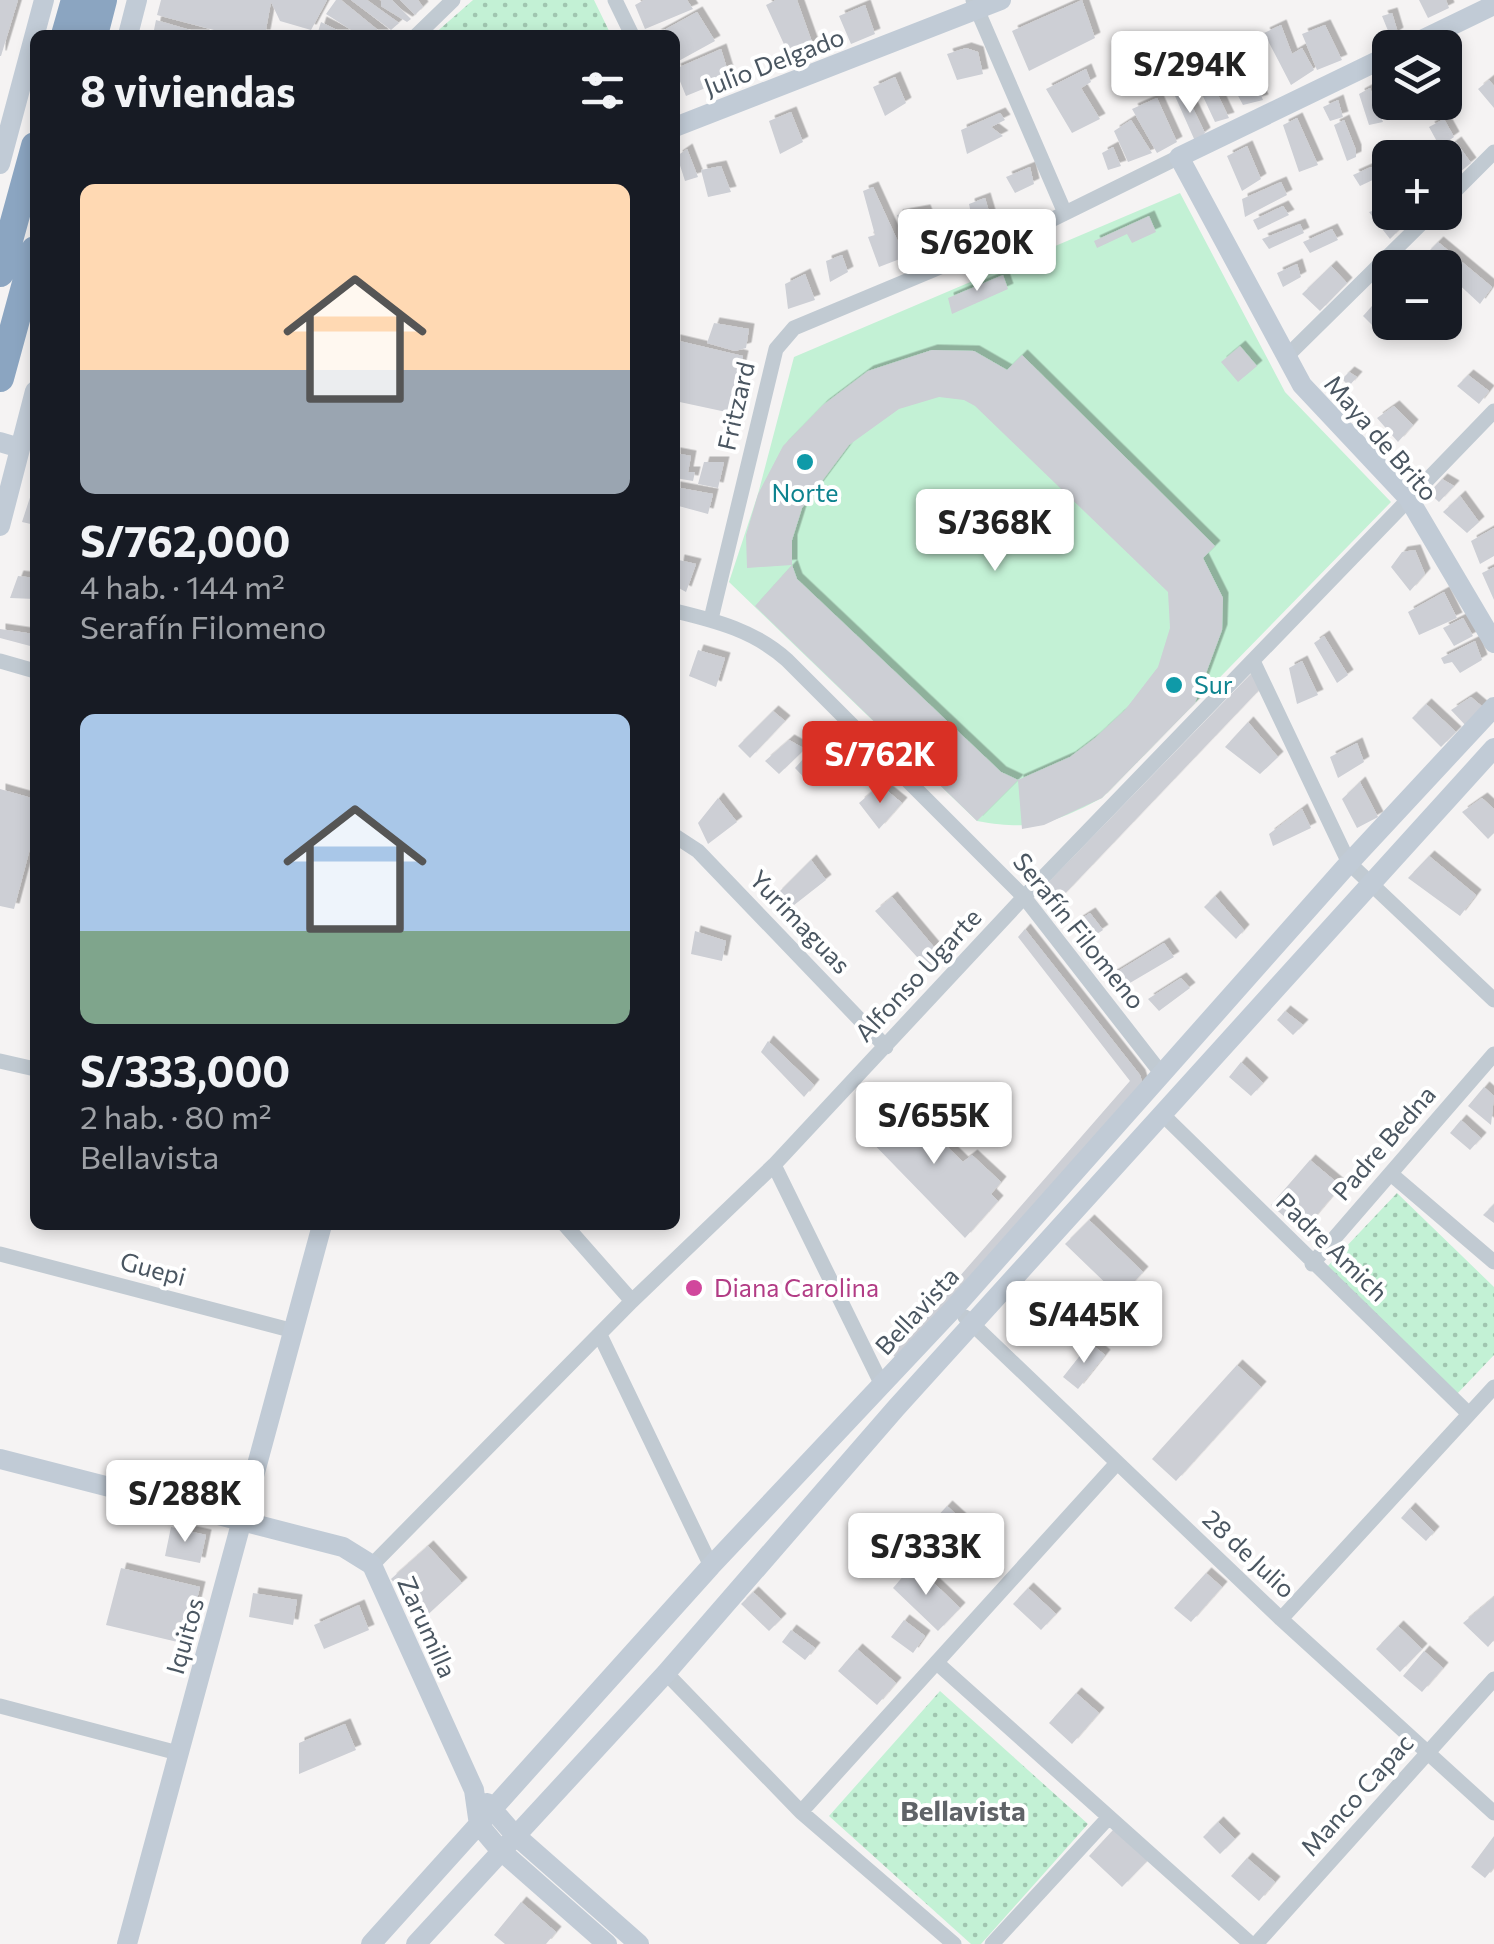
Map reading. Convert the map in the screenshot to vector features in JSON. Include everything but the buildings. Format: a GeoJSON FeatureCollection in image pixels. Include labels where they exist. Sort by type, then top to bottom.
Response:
{"type":"FeatureCollection","features":[{"type":"Feature","properties":{"kind":"highway"},"geometry":{"type":"LineString","coordinates":[[67,30],[75,0]]}},
{"type":"Feature","properties":{"kind":"highway"},"geometry":{"type":"LineString","coordinates":[[95,30],[103,0]]}},
{"type":"Feature","properties":{"kind":"highway"},"geometry":{"type":"LineString","coordinates":[[0,273],[30,164]]}},
{"type":"Feature","properties":{"kind":"highway"},"geometry":{"type":"LineString","coordinates":[[0,378],[30,268]]}},
{"type":"Feature","properties":{"kind":"street"},"geometry":{"type":"LineString","coordinates":[[36,30],[44,0]]}},
{"type":"Feature","properties":{"kind":"street"},"geometry":{"type":"LineString","coordinates":[[129,30],[137,0]]}},
{"type":"Feature","properties":{"kind":"street"},"geometry":{"type":"LineString","coordinates":[[421,30],[453,0]]}},
{"type":"Feature","properties":{"kind":"street"},"geometry":{"type":"LineString","coordinates":[[615,0],[630,30]]}},
{"type":"Feature","properties":{"kind":"street","name":"Julio Delgado"},"geometry":{"type":"LineString","coordinates":[[680,124],[975,6],[1002,0]]}},
{"type":"Feature","properties":{"kind":"street"},"geometry":{"type":"LineString","coordinates":[[1442,30],[1494,4]]}},
{"type":"Feature","properties":{"kind":"street"},"geometry":{"type":"LineString","coordinates":[[975,6],[1065,213]]}},
{"type":"Feature","properties":{"kind":"street"},"geometry":{"type":"LineString","coordinates":[[0,164],[30,52]]}},
{"type":"Feature","properties":{"kind":"street"},"geometry":{"type":"LineString","coordinates":[[1179,157],[1372,64]]}},
{"type":"Feature","properties":{"kind":"street"},"geometry":{"type":"LineString","coordinates":[[1462,183],[1494,152]]}},
{"type":"Feature","properties":{"kind":"street","name":"Fritzard"},"geometry":{"type":"LineString","coordinates":[[711,620],[776,348],[794,328],[823,312],[1065,213],[1179,157]]}},
{"type":"Feature","properties":{"kind":"street","name":"Maya de Brito"},"geometry":{"type":"LineString","coordinates":[[1179,157],[1302,385],[1408,499],[1494,642]]}},
{"type":"Feature","properties":{"kind":"street"},"geometry":{"type":"LineString","coordinates":[[1286,357],[1415,230]]}},
{"type":"Feature","properties":{"kind":"street"},"geometry":{"type":"LineString","coordinates":[[0,526],[30,408]]}},
{"type":"Feature","properties":{"kind":"street","name":"Alfonso Ugarte"},"geometry":{"type":"LineString","coordinates":[[372,1565],[632,1301],[774,1165],[1024,896],[1494,411]]}},
{"type":"Feature","properties":{"kind":"street","name":"Serafín Filomeno"},"geometry":{"type":"LineString","coordinates":[[680,612],[766,641],[1024,896],[1161,1073]]}},
{"type":"Feature","properties":{"kind":"street"},"geometry":{"type":"LineString","coordinates":[[1253,660],[1349,863],[1368,886],[1494,1000]]}},
{"type":"Feature","properties":{"kind":"street"},"geometry":{"type":"LineString","coordinates":[[0,662],[30,670]]}},
{"type":"Feature","properties":{"kind":"street","name":"Bellavista"},"geometry":{"type":"LineString","coordinates":[[371,1944],[711,1566],[955,1307],[1349,863],[1494,707]]}},
{"type":"Feature","properties":{"kind":"street","name":"Bellavista"},"geometry":{"type":"LineString","coordinates":[[416,1944],[666,1673],[1162,1114],[1494,748]]}},
{"type":"Feature","properties":{"kind":"street","name":"Yurimaguas"},"geometry":{"type":"LineString","coordinates":[[680,839],[698,851],[886,1047]]}},
{"type":"Feature","properties":{"kind":"street","name":"Padre Bedna"},"geometry":{"type":"LineString","coordinates":[[1312,1264],[1494,1054]]}},
{"type":"Feature","properties":{"kind":"street"},"geometry":{"type":"LineString","coordinates":[[0,1061],[30,1068]]}},
{"type":"Feature","properties":{"kind":"street","name":"Padre Amich"},"geometry":{"type":"LineString","coordinates":[[1162,1114],[1470,1414]]}},
{"type":"Feature","properties":{"kind":"street"},"geometry":{"type":"LineString","coordinates":[[774,1165],[882,1385]]}},
{"type":"Feature","properties":{"kind":"street"},"geometry":{"type":"LineString","coordinates":[[1391,1174],[1494,1262]]}},
{"type":"Feature","properties":{"kind":"street","name":"Iquitos"},"geometry":{"type":"LineString","coordinates":[[127,1944],[321,1230]]}},
{"type":"Feature","properties":{"kind":"street"},"geometry":{"type":"LineString","coordinates":[[569,1230],[632,1301]]}},
{"type":"Feature","properties":{"kind":"street","name":"Guepi"},"geometry":{"type":"LineString","coordinates":[[0,1254],[294,1332]]}},
{"type":"Feature","properties":{"kind":"street","name":"28 de Julio"},"geometry":{"type":"LineString","coordinates":[[955,1307],[1281,1619],[1494,1814]]}},
{"type":"Feature","properties":{"kind":"street"},"geometry":{"type":"LineString","coordinates":[[600,1335],[711,1566]]}},
{"type":"Feature","properties":{"kind":"street"},"geometry":{"type":"LineString","coordinates":[[1281,1619],[1494,1387]]}},
{"type":"Feature","properties":{"kind":"street","name":"Zarumilla"},"geometry":{"type":"LineString","coordinates":[[0,1459],[343,1547],[372,1565],[487,1817],[507,1842]]}},
{"type":"Feature","properties":{"kind":"street"},"geometry":{"type":"LineString","coordinates":[[801,1812],[1116,1463]]}},
{"type":"Feature","properties":{"kind":"street"},"geometry":{"type":"LineString","coordinates":[[936,1663],[1253,1944]]}},
{"type":"Feature","properties":{"kind":"street"},"geometry":{"type":"LineString","coordinates":[[666,1673],[801,1812],[954,1944]]}},
{"type":"Feature","properties":{"kind":"street","name":"Manco Capac"},"geometry":{"type":"LineString","coordinates":[[1253,1944],[1494,1679]]}},
{"type":"Feature","properties":{"kind":"street"},"geometry":{"type":"LineString","coordinates":[[0,1706],[178,1752]]}},
{"type":"Feature","properties":{"kind":"street"},"geometry":{"type":"LineString","coordinates":[[992,1944],[1108,1817]]}},
{"type":"Feature","properties":{"kind":"street"},"geometry":{"type":"LineString","coordinates":[[507,1842],[607,1944]]}},
{"type":"Feature","properties":{"kind":"street"},"geometry":{"type":"LineString","coordinates":[[507,1842],[639,1944]]}},
{"type":"Feature","properties":{"kind":"green space"},"geometry":{"type":"Polygon","coordinates":[[[473,0],[594,0],[609,30],[439,30],[473,0]]]}},
{"type":"Feature","properties":{"kind":"green space"},"geometry":{"type":"Polygon","coordinates":[[[1180,193],[1285,392],[1391,502],[1102,798],[1042,823],[977,821],[729,582],[758,494],[794,357],[1180,193]]]}},
{"type":"Feature","properties":{"kind":"green space"},"geometry":{"type":"Polygon","coordinates":[[[1397,1193],[1494,1287],[1494,1355],[1456,1395],[1325,1269],[1397,1193]]]}},
{"type":"Feature","properties":{"kind":"green space"},"geometry":{"type":"Polygon","coordinates":[[[940,1691],[1088,1824],[981,1944],[971,1944],[829,1816],[940,1691]]]}},
{"type":"Feature","properties":{"kind":"place","name":"Norte"},"geometry":{"type":"Point","coordinates":[805,462]}},
{"type":"Feature","properties":{"kind":"place","name":"Sur"},"geometry":{"type":"Point","coordinates":[1174,685]}},
{"type":"Feature","properties":{"kind":"place","name":"Diana Carolina"},"geometry":{"type":"Point","coordinates":[694,1288]}},
{"type":"Feature","properties":{"kind":"district","name":"Bellavista"},"geometry":{"type":"Point","coordinates":[963,1811]}}]}
